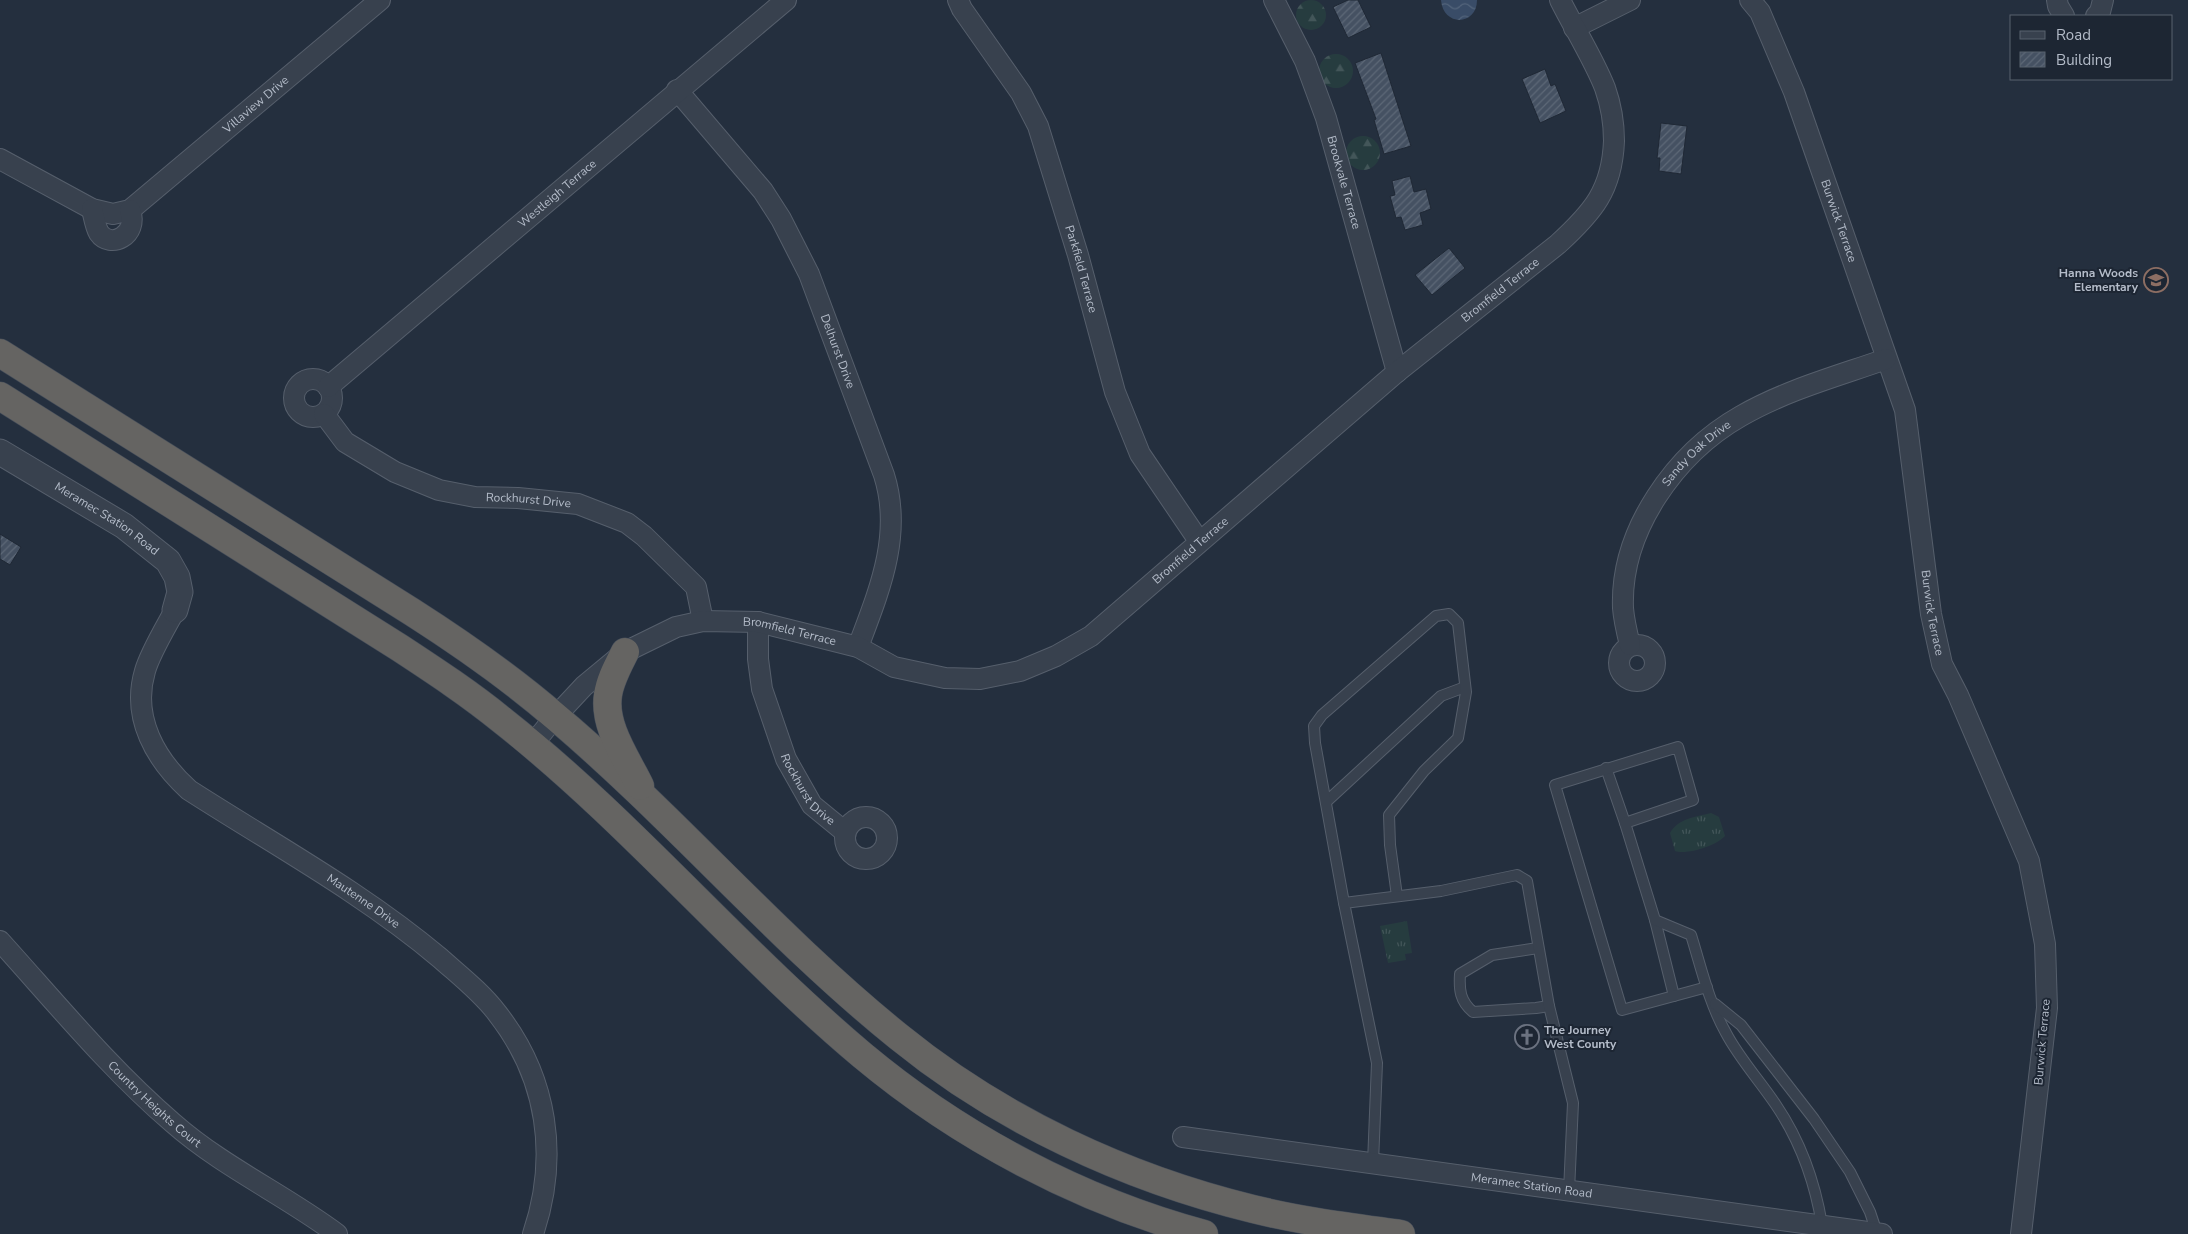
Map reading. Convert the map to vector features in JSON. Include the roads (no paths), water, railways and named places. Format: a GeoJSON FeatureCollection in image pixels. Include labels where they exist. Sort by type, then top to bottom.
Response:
{"type":"FeatureCollection","features":[{"type":"Feature","properties":{"kind":"highway"},"geometry":{"type":"LineString","coordinates":[[0,352],[466,647],[556,716],[850,996],[901,1039],[954,1077],[1011,1113],[1069,1143],[1121,1166],[1190,1191],[1254,1209],[1386,1233]]}},
{"type":"Feature","properties":{"kind":"highway"},"geometry":{"type":"LineString","coordinates":[[0,396],[400,648],[470,695],[532,745],[584,792],[814,1013],[863,1056],[914,1095],[970,1132],[1025,1163],[1084,1191],[1145,1215],[1204,1234]]}},
{"type":"Feature","properties":{"kind":"highway"},"geometry":{"type":"LineString","coordinates":[[625,652],[613,677],[608,694],[607,707],[619,745],[649,803]]}},
{"type":"Feature","properties":{"kind":"street","name":"Villaview Drive"},"geometry":{"type":"LineString","coordinates":[[5,162],[92,209],[113,214],[130,210],[380,0]]}},
{"type":"Feature","properties":{"kind":"street","name":"Westleigh Terrace"},"geometry":{"type":"LineString","coordinates":[[328,387],[677,90],[786,0]]}},
{"type":"Feature","properties":{"kind":"street","name":"Parkfield Terrace"},"geometry":{"type":"LineString","coordinates":[[958,0],[962,9],[1021,93],[1038,126],[1078,255],[1115,392],[1140,454],[1199,541]]}},
{"type":"Feature","properties":{"kind":"street","name":"Brookvale Terrace"},"geometry":{"type":"LineString","coordinates":[[1274,0],[1305,61],[1326,118],[1398,372]]}},
{"type":"Feature","properties":{"kind":"street","name":"Bromfield Terrace"},"geometry":{"type":"LineString","coordinates":[[532,745],[556,716],[604,667],[625,652],[676,627],[703,621],[758,622],[858,647],[894,667],[945,678],[980,679],[1020,671],[1056,656],[1091,636],[1199,541],[1398,372],[1558,244],[1581,223],[1603,192],[1610,176],[1613,161],[1614,125],[1605,89],[1560,0]]}},
{"type":"Feature","properties":{"kind":"street"},"geometry":{"type":"LineString","coordinates":[[1574,28],[1630,0]]}},
{"type":"Feature","properties":{"kind":"street","name":"Burwick Terrace"},"geometry":{"type":"LineString","coordinates":[[1750,0],[1760,12],[1794,92],[1905,410],[1931,614],[1942,664],[1958,695],[2029,861],[2044,944],[2047,1008],[2021,1234]]}},
{"type":"Feature","properties":{"kind":"street"},"geometry":{"type":"LineString","coordinates":[[2057,0],[2063,15]]}},
{"type":"Feature","properties":{"kind":"street"},"geometry":{"type":"LineString","coordinates":[[2097,15],[2100,12],[2103,0]]}},
{"type":"Feature","properties":{"kind":"street","name":"Delhurst Drive"},"geometry":{"type":"LineString","coordinates":[[677,90],[763,191],[781,219],[809,274],[884,475],[889,492],[890,549],[878,594],[858,647]]}},
{"type":"Feature","properties":{"kind":"street","name":"Sandy Oak Drive"},"geometry":{"type":"LineString","coordinates":[[1630,645],[1623,609],[1624,585],[1628,563],[1636,537],[1662,490],[1675,471],[1716,432],[1741,416],[1773,400],[1886,358]]}},
{"type":"Feature","properties":{"kind":"street"},"geometry":{"type":"LineString","coordinates":[[312,379],[324,382],[328,387],[332,398],[324,414],[312,417],[300,412],[294,402],[294,395],[300,384],[312,379]]}},
{"type":"Feature","properties":{"kind":"street","name":"Rockhurst Drive"},"geometry":{"type":"LineString","coordinates":[[324,414],[345,442],[395,472],[439,490],[475,497],[518,498],[578,504],[627,523],[644,536],[696,587],[703,621]]}},
{"type":"Feature","properties":{"kind":"street","name":"Meramec Station Road"},"geometry":{"type":"LineString","coordinates":[[0,452],[124,526],[168,561],[177,578],[180,592],[175,610]]}},
{"type":"Feature","properties":{"kind":"street","name":"Mautenne Drive"},"geometry":{"type":"LineString","coordinates":[[175,610],[145,671],[142,695],[144,716],[147,734],[156,752],[170,773],[189,790],[396,922],[466,980],[497,1012],[522,1051],[536,1087],[545,1122],[547,1159],[544,1196],[533,1234]]}},
{"type":"Feature","properties":{"kind":"street","name":"Rockhurst Drive"},"geometry":{"type":"LineString","coordinates":[[758,622],[758,659],[762,689],[786,759],[812,805],[845,832]]}},
{"type":"Feature","properties":{"kind":"street","name":"Country Heights Court"},"geometry":{"type":"LineString","coordinates":[[0,941],[114,1068],[174,1124],[207,1149],[289,1200],[337,1234]]}},
{"type":"Feature","properties":{"kind":"street","name":"Meramec Station Road"},"geometry":{"type":"LineString","coordinates":[[1183,1137],[1879,1234]]}},
{"type":"Feature","properties":{"kind":"lane"},"geometry":{"type":"LineString","coordinates":[[1373,1163],[1377,1063],[1344,903],[1314,726],[1322,716],[1436,616],[1449,614],[1458,623],[1465,687],[1458,738],[1424,772],[1389,815],[1390,845],[1398,896]]}},
{"type":"Feature","properties":{"kind":"lane"},"geometry":{"type":"LineString","coordinates":[[1326,802],[1441,696],[1465,687]]}},
{"type":"Feature","properties":{"kind":"lane"},"geometry":{"type":"LineString","coordinates":[[1625,823],[1693,800],[1678,747],[1555,785],[1622,1010],[1707,987]]}},
{"type":"Feature","properties":{"kind":"lane"},"geometry":{"type":"LineString","coordinates":[[1606,768],[1655,920],[1674,996]]}},
{"type":"Feature","properties":{"kind":"lane"},"geometry":{"type":"LineString","coordinates":[[1344,903],[1441,891],[1517,875],[1527,881],[1549,1006],[1573,1102],[1569,1190]]}},
{"type":"Feature","properties":{"kind":"lane"},"geometry":{"type":"LineString","coordinates":[[1655,920],[1691,935],[1707,987],[1726,1033],[1777,1106],[1796,1138],[1818,1199],[1822,1226]]}},
{"type":"Feature","properties":{"kind":"lane"},"geometry":{"type":"LineString","coordinates":[[1538,948],[1492,955],[1460,974],[1459,989],[1464,1004],[1474,1012],[1549,1006]]}},
{"type":"Feature","properties":{"kind":"lane"},"geometry":{"type":"LineString","coordinates":[[1714,1004],[1741,1025],[1814,1119],[1850,1172],[1879,1234]]}},
{"type":"Feature","properties":{"kind":"water"},"geometry":{"type":"Polygon","coordinates":[[[1441,0],[1477,0],[1476,9],[1466,19],[1453,19],[1443,9],[1441,0]]]}},
{"type":"Feature","properties":{"kind":"place","name":"Hanna Woods Elementary"},"geometry":{"type":"Point","coordinates":[2156,280]}},
{"type":"Feature","properties":{"kind":"place","name":"The Journey West County"},"geometry":{"type":"Point","coordinates":[1527,1037]}}]}
